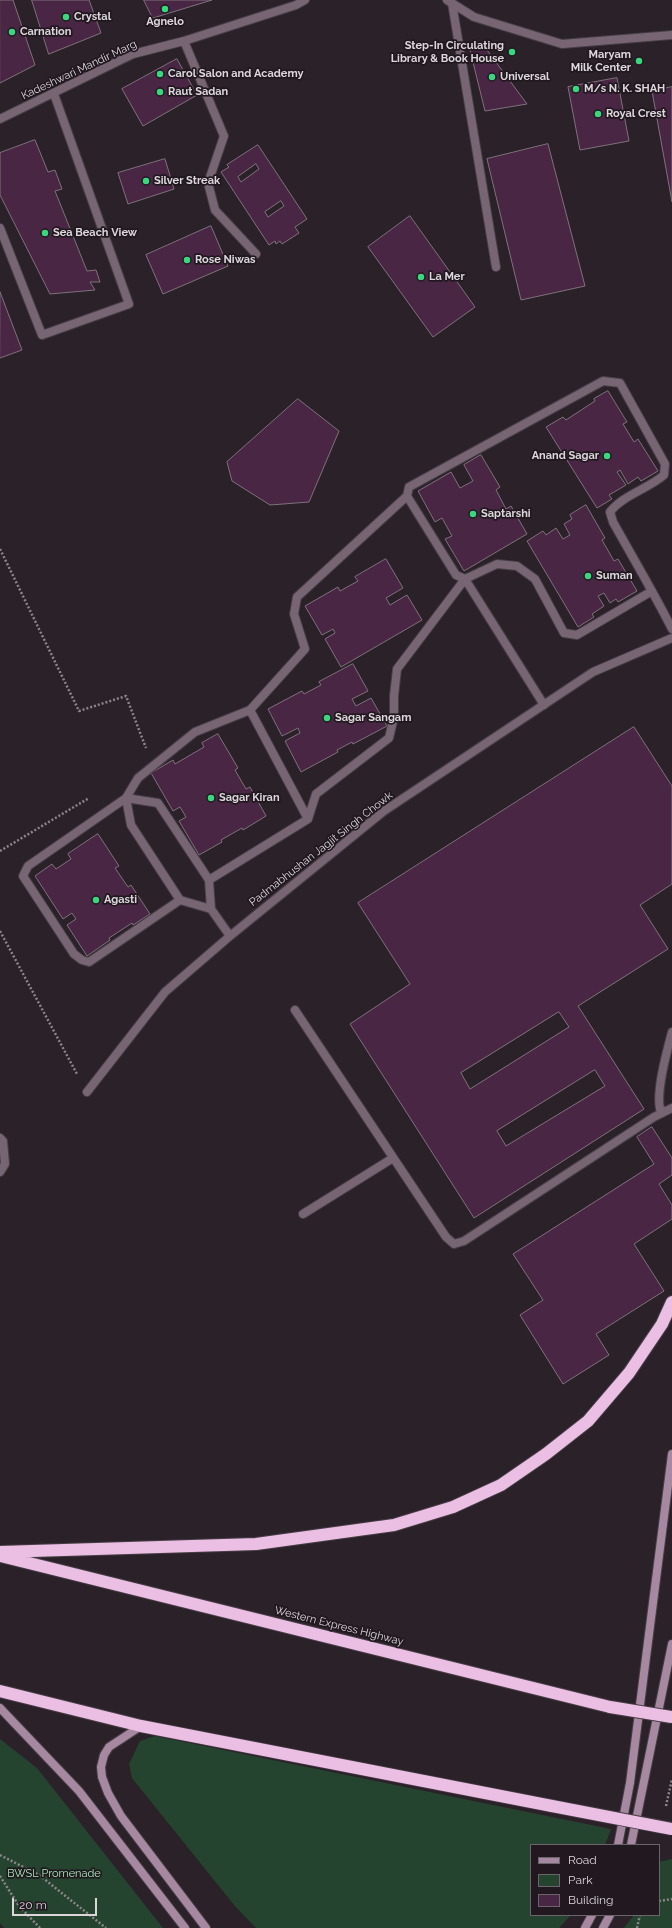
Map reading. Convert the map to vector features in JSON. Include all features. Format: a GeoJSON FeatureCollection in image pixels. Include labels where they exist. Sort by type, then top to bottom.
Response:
{"type":"FeatureCollection","features":[{"type":"Feature","properties":{"kind":"highway"},"geometry":{"type":"LineString","coordinates":[[0,1552],[256,1544],[394,1525],[453,1507],[501,1486],[546,1454],[588,1421],[629,1373],[662,1324],[672,1302]]}},
{"type":"Feature","properties":{"kind":"highway","name":"Western Express Highway"},"geometry":{"type":"LineString","coordinates":[[0,1556],[610,1707],[672,1717]]}},
{"type":"Feature","properties":{"kind":"highway"},"geometry":{"type":"LineString","coordinates":[[0,1691],[141,1726],[672,1830]]}},
{"type":"Feature","properties":{"kind":"main road"},"geometry":{"type":"LineString","coordinates":[[618,1844],[630,1783],[672,1454]]}},
{"type":"Feature","properties":{"kind":"main road"},"geometry":{"type":"LineString","coordinates":[[631,1844],[672,1644]]}},
{"type":"Feature","properties":{"kind":"main road"},"geometry":{"type":"LineString","coordinates":[[0,1708],[80,1791],[185,1928]]}},
{"type":"Feature","properties":{"kind":"main road"},"geometry":{"type":"LineString","coordinates":[[141,1726],[109,1747],[104,1755],[101,1767],[102,1777],[108,1793],[121,1816],[180,1897],[206,1928]]}},
{"type":"Feature","properties":{"kind":"main road"},"geometry":{"type":"LineString","coordinates":[[585,1928],[591,1916]]}},
{"type":"Feature","properties":{"kind":"main road"},"geometry":{"type":"LineString","coordinates":[[603,1928],[609,1916]]}},
{"type":"Feature","properties":{"kind":"street","name":"Kadeshwari Mandir Marg"},"geometry":{"type":"LineString","coordinates":[[0,119],[54,94],[133,54],[184,41],[296,5],[305,0]]}},
{"type":"Feature","properties":{"kind":"street"},"geometry":{"type":"LineString","coordinates":[[450,2],[474,17],[562,44],[672,35]]}},
{"type":"Feature","properties":{"kind":"street"},"geometry":{"type":"LineString","coordinates":[[450,2],[496,267]]}},
{"type":"Feature","properties":{"kind":"street"},"geometry":{"type":"LineString","coordinates":[[184,41],[224,136],[208,183],[215,210],[256,254]]}},
{"type":"Feature","properties":{"kind":"street"},"geometry":{"type":"LineString","coordinates":[[0,228],[42,335],[129,304],[54,94]]}},
{"type":"Feature","properties":{"kind":"street"},"geometry":{"type":"LineString","coordinates":[[180,900],[89,962],[82,960],[74,954],[22,876],[28,866],[126,798],[138,778],[195,732],[250,710],[305,649],[294,614],[297,597],[407,496],[409,487],[603,381],[620,383],[665,464],[664,475],[659,480],[615,506],[610,512],[613,522],[672,629]]}},
{"type":"Feature","properties":{"kind":"street"},"geometry":{"type":"LineString","coordinates":[[407,496],[456,575],[465,579],[544,705]]}},
{"type":"Feature","properties":{"kind":"street"},"geometry":{"type":"LineString","coordinates":[[209,880],[308,819],[316,794],[389,738],[394,717],[394,696],[397,669],[465,579],[497,564],[517,566],[535,578],[564,633],[577,635],[652,591]]}},
{"type":"Feature","properties":{"kind":"street","name":"Padmabhushan Jagjit Singh Chowk"},"geometry":{"type":"LineString","coordinates":[[87,1092],[165,992],[230,936],[384,811],[593,672],[672,638]]}},
{"type":"Feature","properties":{"kind":"street"},"geometry":{"type":"LineString","coordinates":[[250,710],[308,819]]}},
{"type":"Feature","properties":{"kind":"street"},"geometry":{"type":"LineString","coordinates":[[126,798],[158,804],[209,880],[211,909],[230,936]]}},
{"type":"Feature","properties":{"kind":"street"},"geometry":{"type":"LineString","coordinates":[[126,798],[131,824],[180,900],[211,909]]}},
{"type":"Feature","properties":{"kind":"street"},"geometry":{"type":"LineString","coordinates":[[295,1010],[446,1237],[454,1244],[464,1241],[668,1110]]}},
{"type":"Feature","properties":{"kind":"street"},"geometry":{"type":"LineString","coordinates":[[668,1110],[660,1108],[659,1102],[664,1067],[672,1032]]}},
{"type":"Feature","properties":{"kind":"street"},"geometry":{"type":"LineString","coordinates":[[0,1138],[3,1140],[5,1164],[0,1172]]}},
{"type":"Feature","properties":{"kind":"street"},"geometry":{"type":"LineString","coordinates":[[303,1214],[393,1158]]}},
{"type":"Feature","properties":{"kind":"path"},"geometry":{"type":"LineString","coordinates":[[0,549],[79,712],[126,696],[148,754]]}},
{"type":"Feature","properties":{"kind":"path"},"geometry":{"type":"LineString","coordinates":[[0,851],[96,794]]}},
{"type":"Feature","properties":{"kind":"path"},"geometry":{"type":"LineString","coordinates":[[0,931],[87,1092]]}},
{"type":"Feature","properties":{"kind":"path"},"geometry":{"type":"LineString","coordinates":[[0,1855],[40,1875],[106,1928]]}},
{"type":"Feature","properties":{"kind":"path"},"geometry":{"type":"LineString","coordinates":[[0,1876],[19,1906],[40,1928]]}},
{"type":"Feature","properties":{"kind":"path"},"geometry":{"type":"LineString","coordinates":[[660,1901],[672,1899]]}},
{"type":"Feature","properties":{"kind":"path"},"geometry":{"type":"LineString","coordinates":[[637,1928],[640,1916]]}},
{"type":"Feature","properties":{"kind":"green space"},"geometry":{"type":"Polygon","coordinates":[[[155,1736],[611,1829],[605,1844],[530,1844],[530,1916],[570,1916],[559,1928],[256,1928],[234,1905],[132,1778],[129,1764],[140,1741],[155,1736]]]}},
{"type":"Feature","properties":{"kind":"green space","name":"BWSL Promenade"},"geometry":{"type":"Polygon","coordinates":[[[0,1739],[37,1768],[163,1928],[4,1928],[0,1923],[0,1739]]]}},
{"type":"Feature","properties":{"kind":"green space"},"geometry":{"type":"Polygon","coordinates":[[[672,1859],[672,1928],[624,1928],[633,1916],[660,1916],[660,1862],[672,1859]]]}},
{"type":"Feature","properties":{"kind":"building","name":"Carnation"},"geometry":{"type":"Polygon","coordinates":[[[0,0],[13,0],[35,65],[0,83],[0,0]]]}},
{"type":"Feature","properties":{"kind":"building","name":"Crystal"},"geometry":{"type":"Polygon","coordinates":[[[32,0],[89,0],[101,33],[49,54],[32,0]]]}},
{"type":"Feature","properties":{"kind":"building","name":"Agnelo"},"geometry":{"type":"Polygon","coordinates":[[[144,0],[212,0],[153,18],[144,0]]]}},
{"type":"Feature","properties":{"kind":"building","name":"Universal"},"geometry":{"type":"Polygon","coordinates":[[[484,46],[527,104],[485,111],[470,50],[484,46]]]}},
{"type":"Feature","properties":{"kind":"building","name":"Raut Sadan"},"geometry":{"type":"Polygon","coordinates":[[[177,59],[197,95],[143,126],[122,89],[177,59]]]}},
{"type":"Feature","properties":{"kind":"building","name":"Royal Crest"},"geometry":{"type":"Polygon","coordinates":[[[617,78],[629,141],[580,150],[568,87],[617,78]]]}},
{"type":"Feature","properties":{"kind":"building"},"geometry":{"type":"Polygon","coordinates":[[[672,87],[672,202],[652,91],[672,87]]]}},
{"type":"Feature","properties":{"kind":"building","name":"Sea Beach View"},"geometry":{"type":"Polygon","coordinates":[[[35,140],[48,172],[55,170],[62,189],[55,191],[87,271],[96,270],[100,282],[90,282],[95,290],[50,294],[0,195],[0,153],[35,140]]]}},
{"type":"Feature","properties":{"kind":"building"},"geometry":{"type":"Polygon","coordinates":[[[548,144],[585,286],[521,300],[487,159],[548,144]]]}},
{"type":"Feature","properties":{"kind":"building"},"geometry":{"type":"Polygon","coordinates":[[[258,145],[307,219],[295,227],[299,233],[282,244],[280,241],[276,244],[275,241],[269,245],[221,172],[229,167],[227,165],[258,145]],[[256,164],[238,177],[241,182],[259,169],[256,164]],[[281,201],[265,212],[268,217],[284,206],[281,201]]]}},
{"type":"Feature","properties":{"kind":"building","name":"Silver Streak"},"geometry":{"type":"Polygon","coordinates":[[[165,159],[174,189],[128,204],[118,173],[165,159]]]}},
{"type":"Feature","properties":{"kind":"building","name":"La Mer"},"geometry":{"type":"Polygon","coordinates":[[[410,216],[475,307],[433,337],[368,247],[410,216]]]}},
{"type":"Feature","properties":{"kind":"building","name":"Rose Niwas"},"geometry":{"type":"Polygon","coordinates":[[[211,226],[228,266],[163,294],[146,255],[211,226]]]}},
{"type":"Feature","properties":{"kind":"building"},"geometry":{"type":"Polygon","coordinates":[[[0,292],[22,350],[0,358],[0,292]]]}},
{"type":"Feature","properties":{"kind":"building","name":"Anand Sagar"},"geometry":{"type":"Polygon","coordinates":[[[608,391],[627,422],[623,424],[634,442],[638,439],[658,471],[641,481],[638,477],[628,484],[620,470],[617,472],[626,485],[609,495],[612,499],[597,508],[546,427],[563,417],[566,420],[595,401],[594,399],[608,391]]]}},
{"type":"Feature","properties":{"kind":"building"},"geometry":{"type":"Polygon","coordinates":[[[298,399],[339,431],[309,502],[270,505],[232,481],[227,462],[298,399]]]}},
{"type":"Feature","properties":{"kind":"building","name":"Saptarshi"},"geometry":{"type":"Polygon","coordinates":[[[481,455],[500,487],[496,490],[506,509],[511,506],[527,534],[464,571],[445,539],[452,536],[442,518],[435,522],[418,491],[451,472],[460,488],[473,481],[464,465],[481,455]]]}},
{"type":"Feature","properties":{"kind":"building","name":"Suman"},"geometry":{"type":"Polygon","coordinates":[[[586,505],[605,538],[602,540],[614,561],[618,559],[637,591],[618,602],[616,599],[610,603],[604,593],[598,596],[604,606],[592,614],[594,617],[578,627],[527,541],[543,531],[546,535],[556,528],[563,539],[570,535],[564,524],[572,519],[570,515],[586,505]]]}},
{"type":"Feature","properties":{"kind":"building"},"geometry":{"type":"Polygon","coordinates":[[[386,559],[403,588],[386,598],[390,605],[407,595],[422,620],[341,667],[325,639],[335,633],[333,629],[322,635],[305,606],[338,587],[340,591],[358,581],[355,577],[386,559]]]}},
{"type":"Feature","properties":{"kind":"building","name":"Sagar Sangam"},"geometry":{"type":"Polygon","coordinates":[[[353,664],[368,691],[352,699],[356,706],[371,698],[387,726],[353,744],[352,742],[337,750],[338,752],[301,772],[285,741],[300,733],[298,728],[282,736],[268,709],[302,691],[304,694],[321,685],[319,682],[353,664]]]}},
{"type":"Feature","properties":{"kind":"building"},"geometry":{"type":"Polygon","coordinates":[[[634,727],[672,786],[672,884],[640,905],[668,949],[578,1006],[644,1109],[474,1218],[350,1024],[410,984],[358,903],[634,727]],[[559,1012],[461,1073],[470,1089],[569,1027],[559,1012]],[[595,1070],[497,1131],[506,1146],[605,1086],[595,1070]]]}},
{"type":"Feature","properties":{"kind":"building","name":"Sagar Kiran"},"geometry":{"type":"Polygon","coordinates":[[[218,734],[238,768],[235,770],[246,789],[250,787],[266,816],[243,830],[242,828],[221,840],[222,842],[199,855],[179,821],[186,817],[180,807],[173,811],[151,773],[173,760],[175,764],[204,747],[202,743],[218,734]]]}},
{"type":"Feature","properties":{"kind":"building","name":"Agasti"},"geometry":{"type":"Polygon","coordinates":[[[98,834],[119,866],[115,868],[128,887],[131,885],[150,914],[133,925],[132,923],[109,938],[110,940],[87,956],[67,925],[76,919],[72,913],[63,919],[35,876],[52,864],[56,869],[71,859],[68,854],[98,834]]]}},
{"type":"Feature","properties":{"kind":"building"},"geometry":{"type":"Polygon","coordinates":[[[652,1127],[672,1158],[672,1175],[659,1184],[672,1205],[672,1219],[634,1244],[664,1291],[596,1334],[609,1355],[563,1384],[520,1315],[543,1300],[513,1254],[654,1164],[637,1137],[652,1127]]]}},
{"type":"Feature","properties":{"kind":"place","name":"Agnelo"},"geometry":{"type":"Point","coordinates":[165,9]}},
{"type":"Feature","properties":{"kind":"place","name":"Crystal"},"geometry":{"type":"Point","coordinates":[66,17]}},
{"type":"Feature","properties":{"kind":"place","name":"Carnation"},"geometry":{"type":"Point","coordinates":[12,32]}},
{"type":"Feature","properties":{"kind":"place","name":"Step-In Circulating Library & Book House"},"geometry":{"type":"Point","coordinates":[512,52]}},
{"type":"Feature","properties":{"kind":"place","name":"Maryam Milk Center"},"geometry":{"type":"Point","coordinates":[639,61]}},
{"type":"Feature","properties":{"kind":"place","name":"Carol Salon and Academy"},"geometry":{"type":"Point","coordinates":[160,74]}},
{"type":"Feature","properties":{"kind":"place","name":"Universal"},"geometry":{"type":"Point","coordinates":[492,77]}},
{"type":"Feature","properties":{"kind":"place","name":"M/s N. K. SHAH"},"geometry":{"type":"Point","coordinates":[576,89]}},
{"type":"Feature","properties":{"kind":"place","name":"Raut Sadan"},"geometry":{"type":"Point","coordinates":[160,92]}},
{"type":"Feature","properties":{"kind":"place","name":"Royal Crest"},"geometry":{"type":"Point","coordinates":[598,114]}},
{"type":"Feature","properties":{"kind":"place","name":"Silver Streak"},"geometry":{"type":"Point","coordinates":[146,181]}},
{"type":"Feature","properties":{"kind":"place","name":"Sea Beach View"},"geometry":{"type":"Point","coordinates":[45,233]}},
{"type":"Feature","properties":{"kind":"place","name":"Rose Niwas"},"geometry":{"type":"Point","coordinates":[187,260]}},
{"type":"Feature","properties":{"kind":"place","name":"La Mer"},"geometry":{"type":"Point","coordinates":[421,277]}},
{"type":"Feature","properties":{"kind":"place","name":"Anand Sagar"},"geometry":{"type":"Point","coordinates":[607,456]}},
{"type":"Feature","properties":{"kind":"place","name":"Saptarshi"},"geometry":{"type":"Point","coordinates":[473,514]}},
{"type":"Feature","properties":{"kind":"place","name":"Suman"},"geometry":{"type":"Point","coordinates":[588,576]}},
{"type":"Feature","properties":{"kind":"place","name":"Sagar Sangam"},"geometry":{"type":"Point","coordinates":[327,718]}},
{"type":"Feature","properties":{"kind":"place","name":"Sagar Kiran"},"geometry":{"type":"Point","coordinates":[211,798]}},
{"type":"Feature","properties":{"kind":"place","name":"Agasti"},"geometry":{"type":"Point","coordinates":[96,900]}}]}
